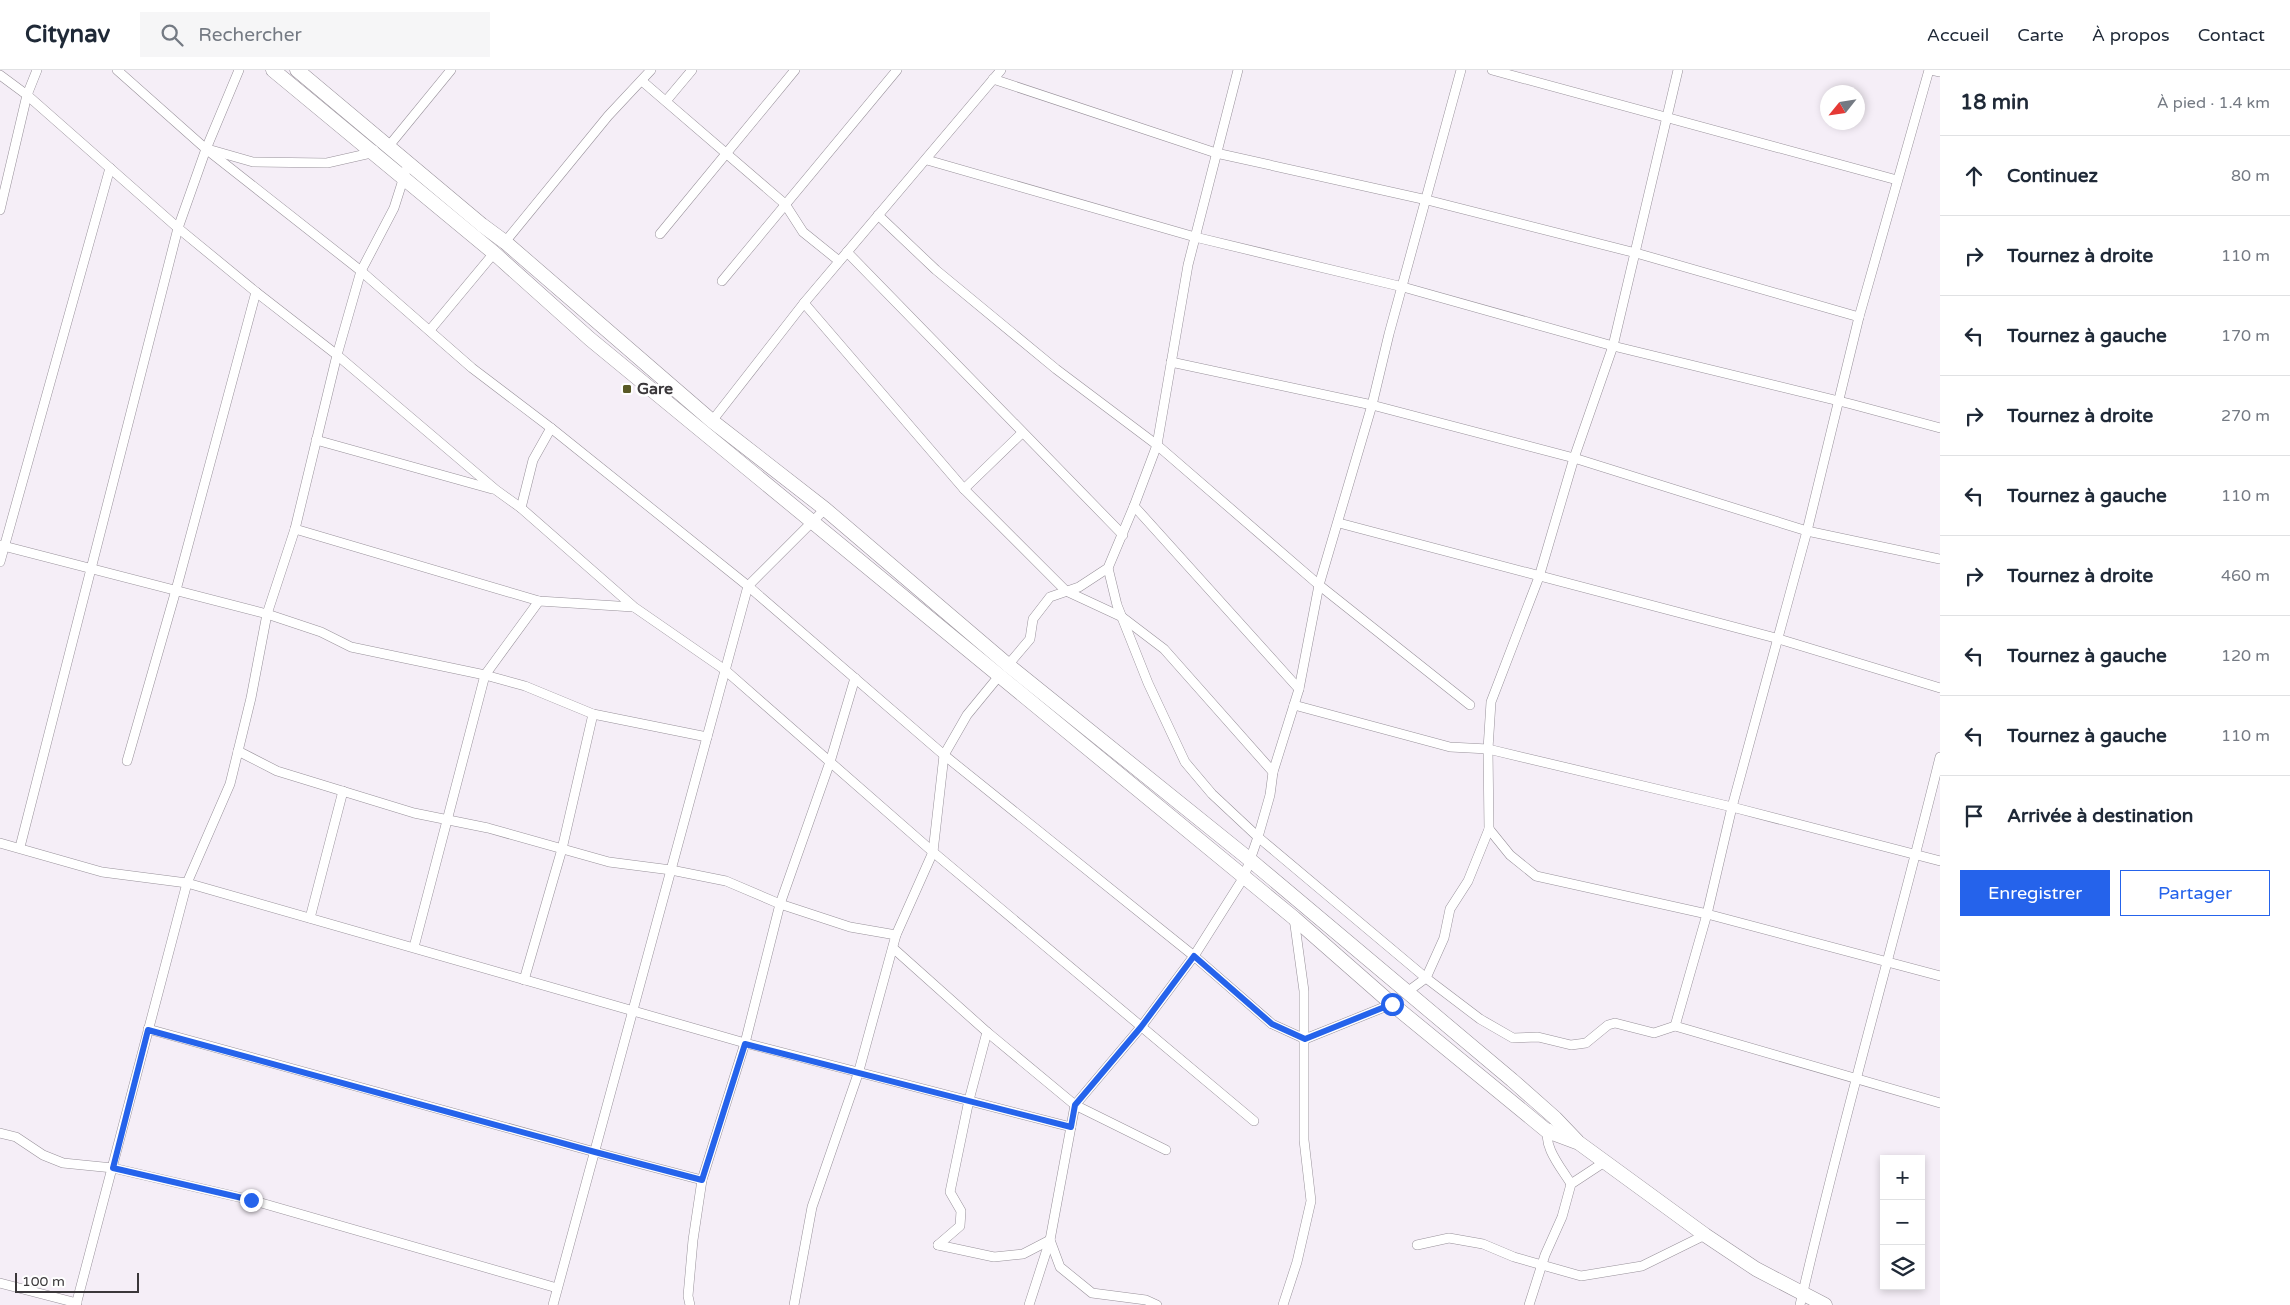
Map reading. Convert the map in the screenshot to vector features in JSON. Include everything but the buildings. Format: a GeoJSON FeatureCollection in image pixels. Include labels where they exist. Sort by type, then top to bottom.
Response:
{"type":"FeatureCollection","features":[{"type":"Feature","properties":{"kind":"main road"},"geometry":{"type":"LineString","coordinates":[[273,70],[402,179],[494,253],[590,339],[1294,918],[1392,1004],[1547,1130],[1579,1143],[1606,1161],[1705,1234],[1801,1300],[1825,1305]]}},
{"type":"Feature","properties":{"kind":"main road"},"geometry":{"type":"LineString","coordinates":[[297,70],[482,226],[505,242],[712,421],[825,509],[1008,665],[1249,859],[1555,1118],[1579,1143]]}},
{"type":"Feature","properties":{"kind":"main road"},"geometry":{"type":"LineString","coordinates":[[703,433],[712,421]]}},
{"type":"Feature","properties":{"kind":"street"},"geometry":{"type":"LineString","coordinates":[[0,210],[27,95],[37,70]]}},
{"type":"Feature","properties":{"kind":"street"},"geometry":{"type":"LineString","coordinates":[[117,70],[206,149],[361,270],[472,368],[551,428],[748,586],[944,756],[1194,956],[1272,1024],[1305,1039],[1392,1004]]}},
{"type":"Feature","properties":{"kind":"street"},"geometry":{"type":"LineString","coordinates":[[20,847],[178,228],[206,149],[239,70]]}},
{"type":"Feature","properties":{"kind":"street"},"geometry":{"type":"LineString","coordinates":[[206,149],[253,162],[327,163],[371,153],[386,145],[451,70]]}},
{"type":"Feature","properties":{"kind":"street"},"geometry":{"type":"LineString","coordinates":[[505,242],[608,116],[651,70]]}},
{"type":"Feature","properties":{"kind":"street"},"geometry":{"type":"LineString","coordinates":[[666,101],[692,70]]}},
{"type":"Feature","properties":{"kind":"street"},"geometry":{"type":"LineString","coordinates":[[660,234],[795,70]]}},
{"type":"Feature","properties":{"kind":"street"},"geometry":{"type":"LineString","coordinates":[[722,281],[897,70]]}},
{"type":"Feature","properties":{"kind":"street"},"geometry":{"type":"LineString","coordinates":[[712,421],[804,303],[927,160],[1001,70]]}},
{"type":"Feature","properties":{"kind":"street"},"geometry":{"type":"LineString","coordinates":[[1008,665],[1030,639],[1033,619],[1050,597],[1079,588],[1108,568],[1123,535],[1156,445],[1188,265],[1238,70]]}},
{"type":"Feature","properties":{"kind":"street"},"geometry":{"type":"LineString","coordinates":[[1029,1305],[1050,1240],[1075,1105],[1141,1027],[1194,956],[1244,877],[1258,837],[1270,794],[1273,772],[1299,689],[1319,585],[1339,523],[1372,405],[1389,334],[1461,70]]}},
{"type":"Feature","properties":{"kind":"street"},"geometry":{"type":"LineString","coordinates":[[1492,70],[1897,180]]}},
{"type":"Feature","properties":{"kind":"street"},"geometry":{"type":"LineString","coordinates":[[1407,992],[1426,978],[1444,938],[1450,909],[1468,881],[1489,829],[1488,749],[1491,702],[1539,577],[1574,458],[1613,346],[1678,70]]}},
{"type":"Feature","properties":{"kind":"street"},"geometry":{"type":"LineString","coordinates":[[1675,1026],[1707,914],[1732,807],[1807,531],[1859,316],[1930,70],[1940,72]]}},
{"type":"Feature","properties":{"kind":"street"},"geometry":{"type":"LineString","coordinates":[[0,75],[27,95],[178,228],[337,355],[496,490],[520,508],[634,607],[725,670],[933,852],[1254,1121]]}},
{"type":"Feature","properties":{"kind":"street"},"geometry":{"type":"LineString","coordinates":[[993,79],[1216,153],[1427,200],[1636,253],[1859,316]]}},
{"type":"Feature","properties":{"kind":"street"},"geometry":{"type":"LineString","coordinates":[[642,81],[785,204],[803,232],[839,261]]}},
{"type":"Feature","properties":{"kind":"street"},"geometry":{"type":"LineString","coordinates":[[927,160],[1195,237],[1403,287],[1613,346],[1839,401],[1940,428]]}},
{"type":"Feature","properties":{"kind":"street"},"geometry":{"type":"LineString","coordinates":[[0,1283],[76,1304],[187,883],[230,784],[267,614],[294,529],[337,355],[361,270],[394,208],[408,164]]}},
{"type":"Feature","properties":{"kind":"street"},"geometry":{"type":"LineString","coordinates":[[0,562],[2,545],[110,168]]}},
{"type":"Feature","properties":{"kind":"street"},"geometry":{"type":"LineString","coordinates":[[878,215],[936,270],[1056,369],[1156,445],[1319,585],[1470,705]]}},
{"type":"Feature","properties":{"kind":"street"},"geometry":{"type":"LineString","coordinates":[[847,252],[1123,535]]}},
{"type":"Feature","properties":{"kind":"street"},"geometry":{"type":"LineString","coordinates":[[430,330],[494,253]]}},
{"type":"Feature","properties":{"kind":"street"},"geometry":{"type":"LineString","coordinates":[[127,761],[176,590],[256,292]]}},
{"type":"Feature","properties":{"kind":"street"},"geometry":{"type":"LineString","coordinates":[[804,303],[964,489],[1066,591],[1122,617],[1164,649],[1273,772]]}},
{"type":"Feature","properties":{"kind":"street"},"geometry":{"type":"LineString","coordinates":[[1171,362],[1372,405],[1574,458],[1807,531],[1940,558]]}},
{"type":"Feature","properties":{"kind":"street"},"geometry":{"type":"LineString","coordinates":[[520,508],[533,460],[551,428]]}},
{"type":"Feature","properties":{"kind":"street"},"geometry":{"type":"LineString","coordinates":[[964,489],[1022,433]]}},
{"type":"Feature","properties":{"kind":"street"},"geometry":{"type":"LineString","coordinates":[[316,440],[496,490]]}},
{"type":"Feature","properties":{"kind":"street"},"geometry":{"type":"LineString","coordinates":[[1134,506],[1299,689]]}},
{"type":"Feature","properties":{"kind":"street"},"geometry":{"type":"LineString","coordinates":[[553,1305],[748,586],[825,509]]}},
{"type":"Feature","properties":{"kind":"street"},"geometry":{"type":"LineString","coordinates":[[1339,523],[1779,639],[1940,688]]}},
{"type":"Feature","properties":{"kind":"street"},"geometry":{"type":"LineString","coordinates":[[294,529],[539,601],[634,607]]}},
{"type":"Feature","properties":{"kind":"street"},"geometry":{"type":"LineString","coordinates":[[2,545],[267,614],[321,632],[351,647],[485,675],[525,686],[593,714],[707,737]]}},
{"type":"Feature","properties":{"kind":"street"},"geometry":{"type":"LineString","coordinates":[[1108,568],[1122,617],[1148,683],[1185,762],[1212,794],[1258,837],[1426,978],[1480,1018],[1513,1038],[1538,1037],[1570,1045],[1586,1043],[1608,1025],[1615,1023],[1654,1033],[1675,1026],[1940,1103]]}},
{"type":"Feature","properties":{"kind":"street"},"geometry":{"type":"LineString","coordinates":[[414,947],[485,675],[539,601]]}},
{"type":"Feature","properties":{"kind":"street"},"geometry":{"type":"LineString","coordinates":[[794,1305],[812,1207],[858,1074],[896,935],[933,852],[944,756],[967,715],[998,676]]}},
{"type":"Feature","properties":{"kind":"street"},"geometry":{"type":"LineString","coordinates":[[690,1305],[688,1296],[693,1240],[702,1180],[745,1044],[780,904],[830,762],[855,678]]}},
{"type":"Feature","properties":{"kind":"street"},"geometry":{"type":"LineString","coordinates":[[1294,705],[1450,747],[1488,749],[1732,807],[1940,861]]}},
{"type":"Feature","properties":{"kind":"street"},"geometry":{"type":"LineString","coordinates":[[524,980],[562,849],[593,714]]}},
{"type":"Feature","properties":{"kind":"street"},"geometry":{"type":"LineString","coordinates":[[238,751],[277,771],[414,813],[488,828],[609,862],[671,870],[726,881],[780,904],[850,927],[896,935]]}},
{"type":"Feature","properties":{"kind":"street"},"geometry":{"type":"LineString","coordinates":[[1801,1300],[1855,1079],[1916,854],[1940,757]]}},
{"type":"Feature","properties":{"kind":"street"},"geometry":{"type":"LineString","coordinates":[[310,918],[343,791]]}},
{"type":"Feature","properties":{"kind":"street"},"geometry":{"type":"LineString","coordinates":[[1489,829],[1510,855],[1536,876],[1707,914],[1888,960],[1940,976]]}},
{"type":"Feature","properties":{"kind":"street"},"geometry":{"type":"LineString","coordinates":[[0,843],[20,847],[102,872],[187,883],[745,1044],[1071,1127]]}},
{"type":"Feature","properties":{"kind":"street"},"geometry":{"type":"LineString","coordinates":[[1283,1305],[1297,1262],[1311,1201],[1304,1140],[1304,991],[1294,918]]}},
{"type":"Feature","properties":{"kind":"street"},"geometry":{"type":"LineString","coordinates":[[893,948],[986,1032],[1075,1105],[1166,1150]]}},
{"type":"Feature","properties":{"kind":"street"},"geometry":{"type":"LineString","coordinates":[[148,1030],[702,1180]]}},
{"type":"Feature","properties":{"kind":"street"},"geometry":{"type":"LineString","coordinates":[[986,1032],[969,1100],[950,1192],[961,1211],[960,1226],[938,1244],[994,1257],[1023,1254],[1050,1240]]}},
{"type":"Feature","properties":{"kind":"street"},"geometry":{"type":"LineString","coordinates":[[1555,1118],[1547,1130],[1548,1144],[1571,1184]]}},
{"type":"Feature","properties":{"kind":"street"},"geometry":{"type":"LineString","coordinates":[[0,1133],[16,1137],[43,1155],[63,1163],[113,1168],[251,1200],[557,1288]]}},
{"type":"Feature","properties":{"kind":"street"},"geometry":{"type":"LineString","coordinates":[[1529,1305],[1541,1265],[1562,1217],[1571,1184],[1606,1161]]}},
{"type":"Feature","properties":{"kind":"street"},"geometry":{"type":"LineString","coordinates":[[1417,1245],[1449,1238],[1483,1244],[1514,1257],[1581,1276],[1642,1266],[1705,1234]]}},
{"type":"Feature","properties":{"kind":"street"},"geometry":{"type":"LineString","coordinates":[[1050,1240],[1060,1267],[1092,1293],[1146,1300],[1157,1305]]}},
{"type":"Feature","properties":{"kind":"place","name":"Gare"},"geometry":{"type":"Point","coordinates":[627,389]}},
{"type":"Feature","properties":{"kind":"route"},"geometry":{"type":"LineString","coordinates":[[251,1200],[113,1168],[148,1030],[702,1180],[745,1044],[1071,1127],[1075,1105],[1141,1027],[1194,956],[1272,1024],[1305,1039],[1392,1004]]}}]}
